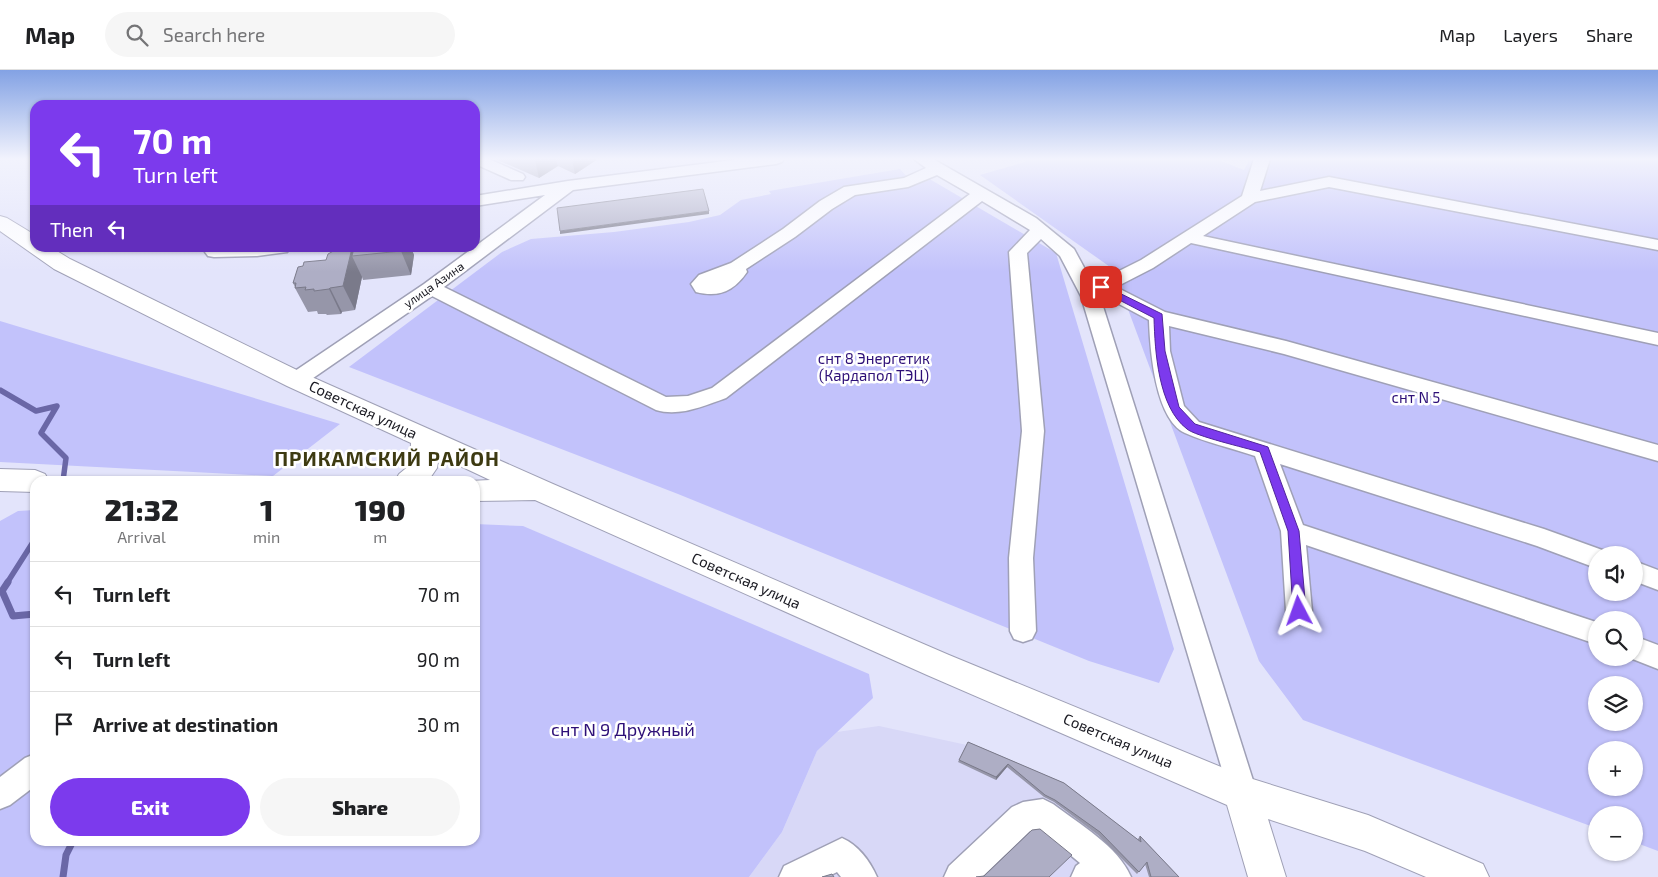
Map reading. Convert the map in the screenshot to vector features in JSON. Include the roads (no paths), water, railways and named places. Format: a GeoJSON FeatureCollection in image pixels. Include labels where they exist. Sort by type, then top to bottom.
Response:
{"type":"FeatureCollection","features":[{"type":"Feature","properties":{"kind":"main road"},"geometry":{"type":"LineString","coordinates":[[0,222],[30,242]]}},
{"type":"Feature","properties":{"kind":"main road","name":"Советская улица"},"geometry":{"type":"LineString","coordinates":[[44,252],[62,264],[296,380],[543,492],[938,665],[1242,793],[1368,833],[1470,877]]}},
{"type":"Feature","properties":{"kind":"main road"},"geometry":{"type":"LineString","coordinates":[[417,476],[424,467],[427,456],[423,437]]}},
{"type":"Feature","properties":{"kind":"main road"},"geometry":{"type":"LineString","coordinates":[[480,490],[543,492]]}},
{"type":"Feature","properties":{"kind":"main road"},"geometry":{"type":"LineString","coordinates":[[1242,793],[1267,877]]}},
{"type":"Feature","properties":{"kind":"street"},"geometry":{"type":"LineString","coordinates":[[480,200],[502,197]]}},
{"type":"Feature","properties":{"kind":"street","name":"улица Азина"},"geometry":{"type":"LineString","coordinates":[[480,252],[554,197]]}},
{"type":"Feature","properties":{"kind":"street"},"geometry":{"type":"LineString","coordinates":[[737,267],[840,197]]}},
{"type":"Feature","properties":{"kind":"street"},"geometry":{"type":"LineString","coordinates":[[431,288],[663,405],[689,403],[720,393],[977,197]]}},
{"type":"Feature","properties":{"kind":"street"},"geometry":{"type":"LineString","coordinates":[[985,197],[1030,222],[1068,253],[1096,292],[1242,793]]}},
{"type":"Feature","properties":{"kind":"street"},"geometry":{"type":"LineString","coordinates":[[1096,292],[1190,238],[1250,198],[1257,197]]}},
{"type":"Feature","properties":{"kind":"street"},"geometry":{"type":"LineString","coordinates":[[1406,197],[1658,245]]}},
{"type":"Feature","properties":{"kind":"street"},"geometry":{"type":"LineString","coordinates":[[1023,631],[1021,558],[1033,431],[1018,252],[1040,230]]}},
{"type":"Feature","properties":{"kind":"street"},"geometry":{"type":"LineString","coordinates":[[1190,238],[1658,339]]}},
{"type":"Feature","properties":{"kind":"street","name":"улица Азина"},"geometry":{"type":"LineString","coordinates":[[296,380],[431,288],[479,252]]}},
{"type":"Feature","properties":{"kind":"street"},"geometry":{"type":"LineString","coordinates":[[1096,292],[1159,316],[1295,351],[1658,453]]}},
{"type":"Feature","properties":{"kind":"street"},"geometry":{"type":"LineString","coordinates":[[1159,316],[1160,351],[1174,409],[1191,427],[1544,539],[1588,555]]}},
{"type":"Feature","properties":{"kind":"street"},"geometry":{"type":"LineString","coordinates":[[1264,450],[1294,531],[1299,611]]}},
{"type":"Feature","properties":{"kind":"street"},"geometry":{"type":"LineString","coordinates":[[1294,531],[1588,630]]}},
{"type":"Feature","properties":{"kind":"street"},"geometry":{"type":"LineString","coordinates":[[1643,574],[1658,580]]}},
{"type":"Feature","properties":{"kind":"street"},"geometry":{"type":"LineString","coordinates":[[1643,650],[1658,656]]}},
{"type":"Feature","properties":{"kind":"street"},"geometry":{"type":"LineString","coordinates":[[0,795],[30,772]]}},
{"type":"Feature","properties":{"kind":"street"},"geometry":{"type":"LineString","coordinates":[[960,877],[1023,817],[1043,814],[1102,873]]}},
{"type":"Feature","properties":{"kind":"street"},"geometry":{"type":"LineString","coordinates":[[795,877],[842,853],[861,877]]}},
{"type":"Feature","properties":{"kind":"waterway"},"geometry":{"type":"LineString","coordinates":[[0,390],[36,411],[57,406],[41,433],[66,458],[64,476]]}},
{"type":"Feature","properties":{"kind":"waterway"},"geometry":{"type":"LineString","coordinates":[[7,583],[30,547]]}},
{"type":"Feature","properties":{"kind":"waterway"},"geometry":{"type":"LineString","coordinates":[[8,582],[2,591],[13,616],[30,614]]}},
{"type":"Feature","properties":{"kind":"waterway"},"geometry":{"type":"LineString","coordinates":[[63,877],[66,855],[70,846]]}},
{"type":"Feature","properties":{"kind":"district","name":"ПРИКАМСКИЙ РАЙОН"},"geometry":{"type":"Point","coordinates":[387,459]}},
{"type":"Feature","properties":{"kind":"park label","name":"снт 8 Энергетик (Кардапол ТЭЦ)"},"geometry":{"type":"Point","coordinates":[874,368]}},
{"type":"Feature","properties":{"kind":"park label","name":"снт N 5"},"geometry":{"type":"Point","coordinates":[1416,398]}},
{"type":"Feature","properties":{"kind":"park label","name":"снт N 9 Дружный"},"geometry":{"type":"Point","coordinates":[623,730]}}]}
